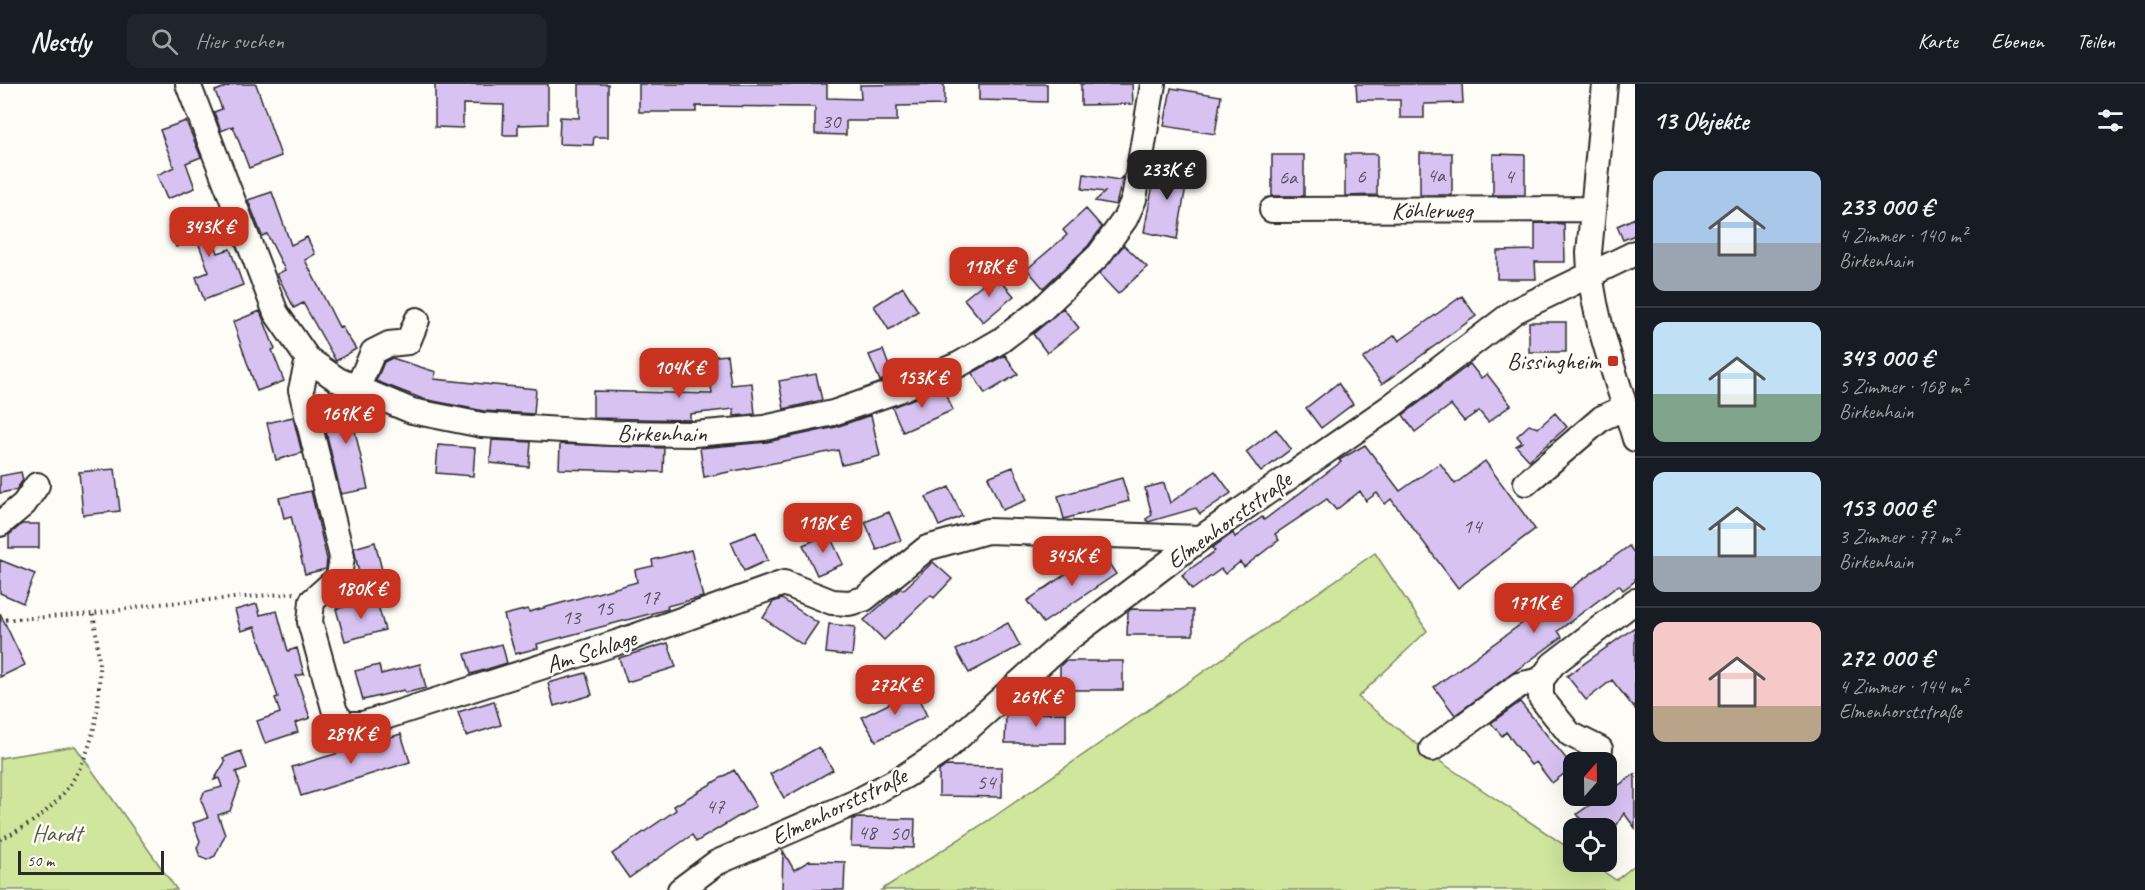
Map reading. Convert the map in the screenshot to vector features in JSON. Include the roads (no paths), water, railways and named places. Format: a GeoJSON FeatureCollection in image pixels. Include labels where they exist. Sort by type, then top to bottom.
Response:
{"type":"FeatureCollection","features":[{"type":"Feature","properties":{"kind":"street","name":"Birkenhain"},"geometry":{"type":"LineString","coordinates":[[188,84],[276,313],[308,359],[338,380],[412,411],[482,425],[611,433],[694,434],[764,428],[833,413],[899,390],[960,364],[1000,341],[1042,309],[1099,255],[1125,219],[1134,199],[1153,84]]}},
{"type":"Feature","properties":{"kind":"street"},"geometry":{"type":"LineString","coordinates":[[1605,84],[1589,273],[1597,310],[1635,438]]}},
{"type":"Feature","properties":{"kind":"street","name":"Köhlerweg"},"geometry":{"type":"LineString","coordinates":[[1272,210],[1593,209]]}},
{"type":"Feature","properties":{"kind":"street","name":"Elmenhorststraße"},"geometry":{"type":"LineString","coordinates":[[680,890],[716,863],[854,803],[905,776],[943,751],[1068,639],[1201,538],[1390,406],[1515,311],[1589,273],[1635,253]]}},
{"type":"Feature","properties":{"kind":"street"},"geometry":{"type":"LineString","coordinates":[[357,389],[373,352],[389,344],[408,342],[417,320]]}},
{"type":"Feature","properties":{"kind":"street","name":"Am Schlage"},"geometry":{"type":"LineString","coordinates":[[308,359],[302,390],[342,557],[339,577],[312,601],[310,622],[335,712],[344,724],[363,724],[622,641],[784,583],[832,602],[849,603],[864,599],[927,548],[987,531],[1201,538]]}},
{"type":"Feature","properties":{"kind":"street"},"geometry":{"type":"LineString","coordinates":[[1526,483],[1602,418],[1626,407]]}},
{"type":"Feature","properties":{"kind":"street"},"geometry":{"type":"LineString","coordinates":[[0,524],[24,504],[37,485]]}},
{"type":"Feature","properties":{"kind":"street"},"geometry":{"type":"LineString","coordinates":[[1432,749],[1519,685],[1540,680],[1553,664],[1635,601]]}},
{"type":"Feature","properties":{"kind":"street"},"geometry":{"type":"LineString","coordinates":[[1540,680],[1541,698],[1570,734],[1600,749]]}},
{"type":"Feature","properties":{"kind":"place","name":"Bissingheim"},"geometry":{"type":"Point","coordinates":[1613,361]}},
{"type":"Feature","properties":{"kind":"park label","name":"Hardt"},"geometry":{"type":"Point","coordinates":[57,833]}}]}
